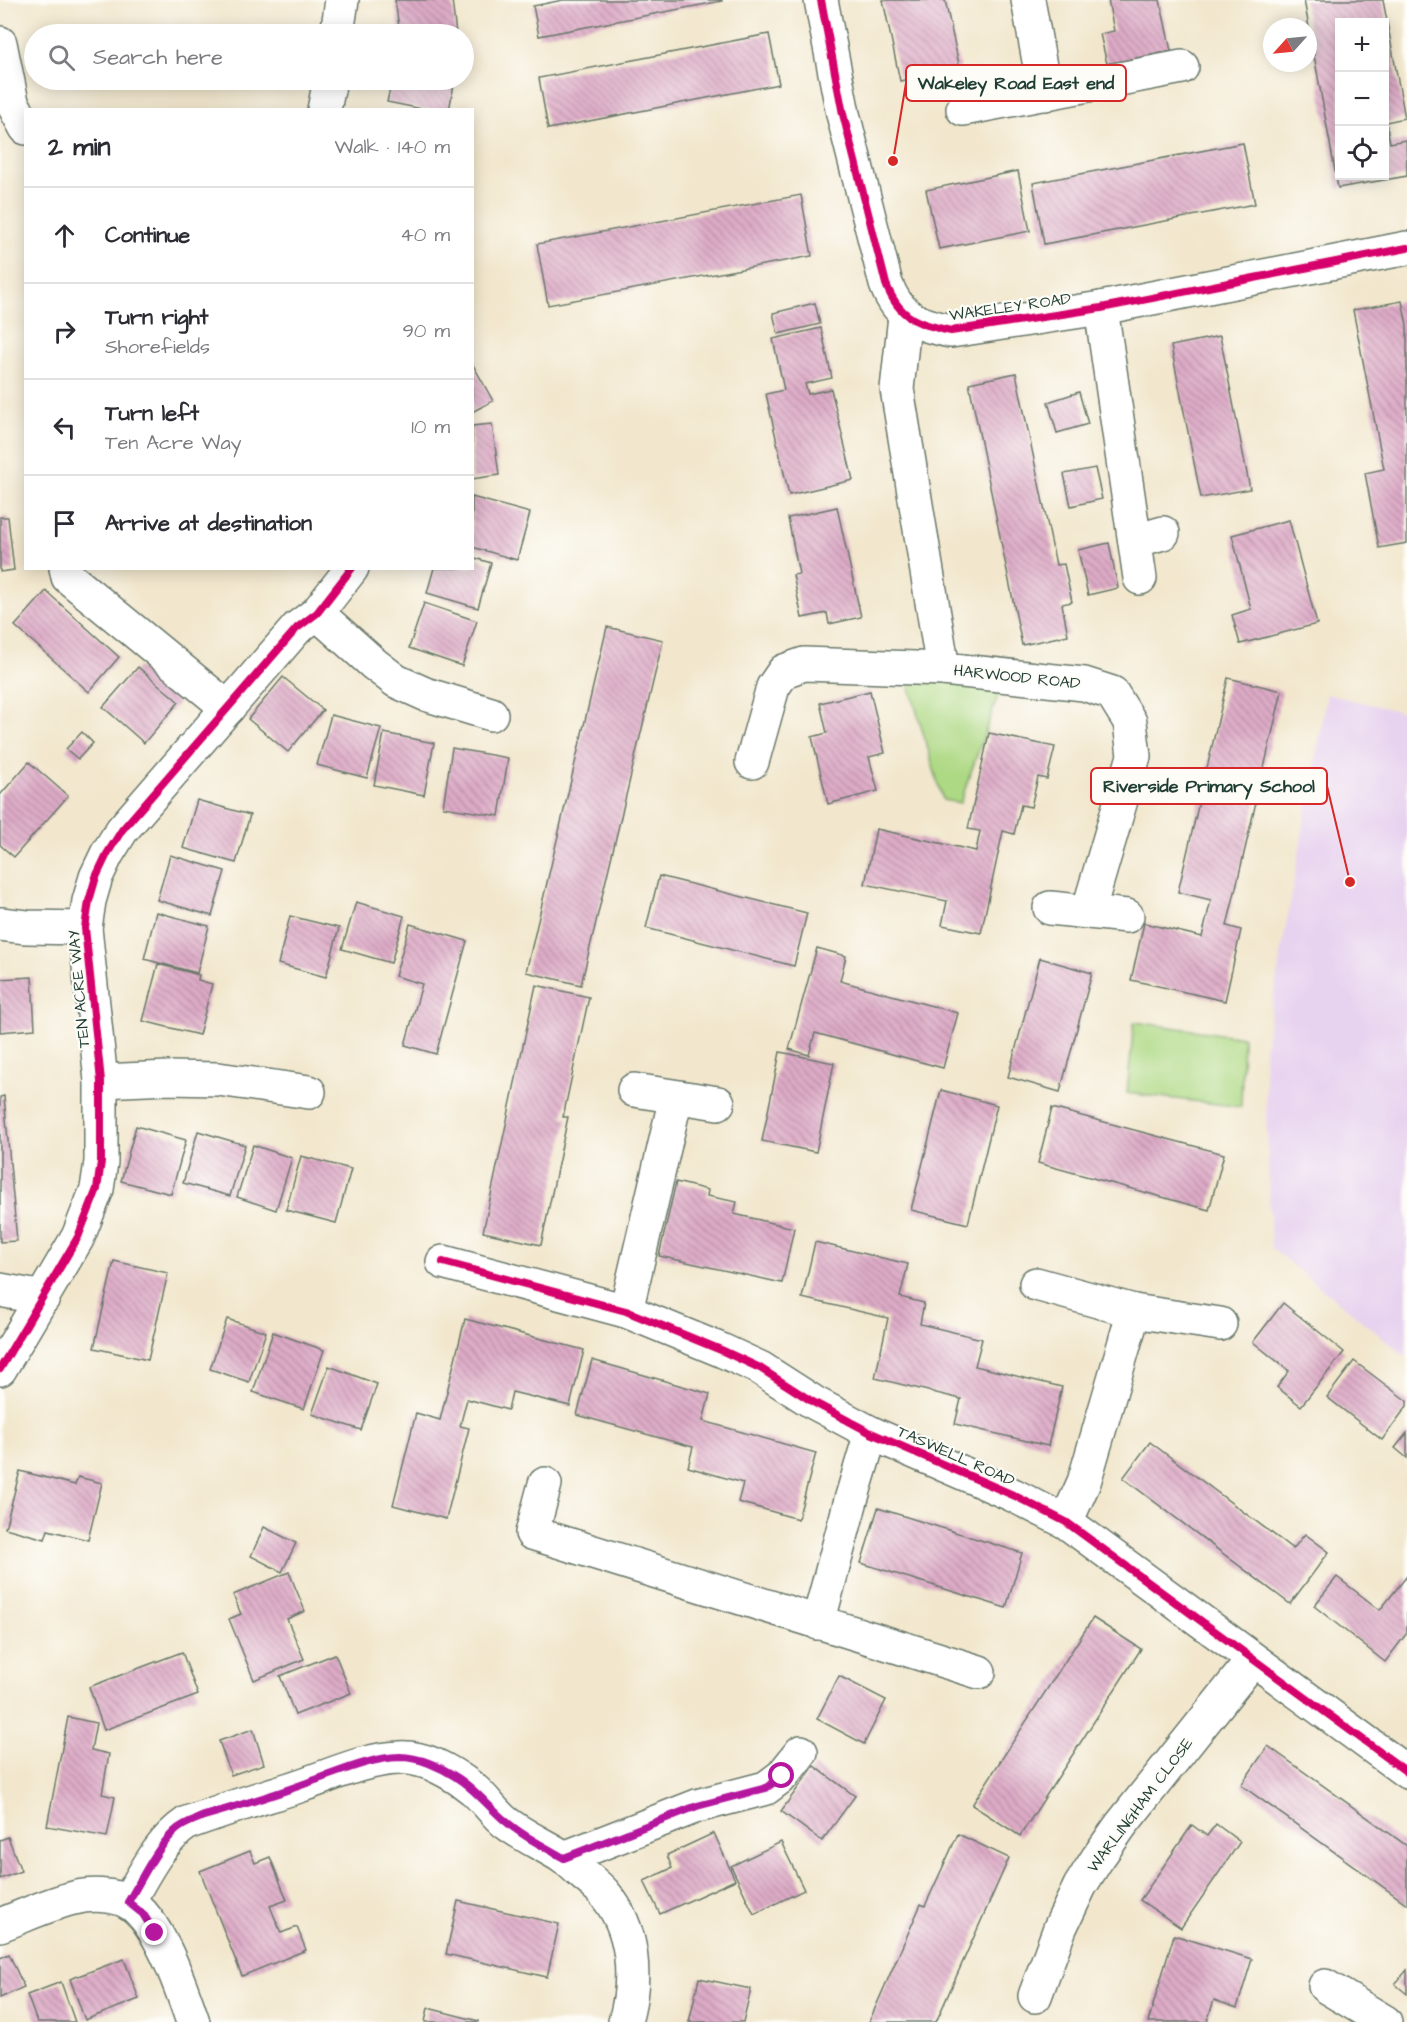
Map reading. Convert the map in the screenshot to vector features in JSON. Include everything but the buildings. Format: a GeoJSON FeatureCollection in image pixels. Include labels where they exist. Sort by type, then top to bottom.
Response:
{"type":"FeatureCollection","features":[{"type":"Feature","properties":{"kind":"street"},"geometry":{"type":"LineString","coordinates":[[338,24],[342,0]]}},
{"type":"Feature","properties":{"kind":"street"},"geometry":{"type":"LineString","coordinates":[[821,0],[843,114],[877,250],[892,300],[905,316]]}},
{"type":"Feature","properties":{"kind":"street"},"geometry":{"type":"LineString","coordinates":[[1028,0],[1045,94]]}},
{"type":"Feature","properties":{"kind":"street"},"geometry":{"type":"LineString","coordinates":[[0,43],[12,102],[24,124]]}},
{"type":"Feature","properties":{"kind":"street"},"geometry":{"type":"LineString","coordinates":[[963,110],[1182,67]]}},
{"type":"Feature","properties":{"kind":"street"},"geometry":{"type":"LineString","coordinates":[[324,108],[328,90]]}},
{"type":"Feature","properties":{"kind":"street","name":"WAKELEY ROAD"},"geometry":{"type":"LineString","coordinates":[[905,316],[927,326],[951,331],[1101,308],[1407,248]]}},
{"type":"Feature","properties":{"kind":"street"},"geometry":{"type":"LineString","coordinates":[[1101,308],[1149,537],[1140,578]]}},
{"type":"Feature","properties":{"kind":"street","name":"HARWOOD ROAD"},"geometry":{"type":"LineString","coordinates":[[905,316],[897,389],[943,669]]}},
{"type":"Feature","properties":{"kind":"street"},"geometry":{"type":"LineString","coordinates":[[66,570],[68,577],[228,708]]}},
{"type":"Feature","properties":{"kind":"street","name":"TEN ACRE WAY"},"geometry":{"type":"LineString","coordinates":[[0,1369],[78,1237],[97,1189],[101,1162],[101,1082],[85,928],[88,901],[96,876],[122,830],[297,628],[317,613],[350,570]]}},
{"type":"Feature","properties":{"kind":"street"},"geometry":{"type":"LineString","coordinates":[[317,613],[396,681],[425,694],[491,714]]}},
{"type":"Feature","properties":{"kind":"street","name":"HARWOOD ROAD"},"geometry":{"type":"LineString","coordinates":[[752,762],[773,687],[784,671],[804,664],[943,669],[1084,684],[1112,693],[1130,722],[1134,756],[1088,912]]}},
{"type":"Feature","properties":{"kind":"street"},"geometry":{"type":"LineString","coordinates":[[1050,908],[1127,916]]}},
{"type":"Feature","properties":{"kind":"street"},"geometry":{"type":"LineString","coordinates":[[0,924],[85,928]]}},
{"type":"Feature","properties":{"kind":"street"},"geometry":{"type":"LineString","coordinates":[[101,1082],[169,1078],[218,1079],[309,1092]]}},
{"type":"Feature","properties":{"kind":"street"},"geometry":{"type":"LineString","coordinates":[[634,1090],[718,1103]]}},
{"type":"Feature","properties":{"kind":"street"},"geometry":{"type":"LineString","coordinates":[[626,1311],[676,1097]]}},
{"type":"Feature","properties":{"kind":"street","name":"TASWELL ROAD"},"geometry":{"type":"LineString","coordinates":[[443,1262],[626,1311],[721,1350],[760,1368],[813,1402],[871,1433],[1013,1495],[1066,1522],[1253,1660],[1404,1764]]}},
{"type":"Feature","properties":{"kind":"street"},"geometry":{"type":"LineString","coordinates":[[1036,1284],[1134,1311],[1220,1324]]}},
{"type":"Feature","properties":{"kind":"street"},"geometry":{"type":"LineString","coordinates":[[0,1290],[43,1298]]}},
{"type":"Feature","properties":{"kind":"street"},"geometry":{"type":"LineString","coordinates":[[1066,1522],[1084,1482],[1134,1311]]}},
{"type":"Feature","properties":{"kind":"street"},"geometry":{"type":"LineString","coordinates":[[818,1623],[871,1433]]}},
{"type":"Feature","properties":{"kind":"street"},"geometry":{"type":"LineString","coordinates":[[545,1484],[532,1533],[979,1672]]}},
{"type":"Feature","properties":{"kind":"street","name":"WARLINGHAM CLOSE"},"geometry":{"type":"LineString","coordinates":[[1035,1996],[1060,1928],[1080,1886],[1097,1859],[1121,1824],[1253,1660]]}},
{"type":"Feature","properties":{"kind":"street"},"geometry":{"type":"LineString","coordinates":[[564,1858],[697,1806],[766,1788],[782,1776],[801,1752]]}},
{"type":"Feature","properties":{"kind":"street"},"geometry":{"type":"LineString","coordinates":[[128,1902],[162,1847],[175,1831],[187,1823],[345,1769],[401,1757],[430,1764],[454,1775],[475,1791],[505,1821],[564,1858],[603,1892],[615,1907],[633,1965],[625,2022]]}},
{"type":"Feature","properties":{"kind":"street"},"geometry":{"type":"LineString","coordinates":[[0,1925],[74,1898],[98,1896],[128,1902],[143,1914],[155,1933],[175,1972],[193,2022]]}},
{"type":"Feature","properties":{"kind":"street"},"geometry":{"type":"LineString","coordinates":[[1325,1986],[1385,2022]]}},
{"type":"Feature","properties":{"kind":"shaded area"},"geometry":{"type":"Polygon","coordinates":[[[1327,694],[1407,713],[1407,1357],[1271,1248],[1264,1051],[1327,694]]]}},
{"type":"Feature","properties":{"kind":"green space"},"geometry":{"type":"Polygon","coordinates":[[[904,668],[1005,676],[960,803],[943,800],[904,668]]]}},
{"type":"Feature","properties":{"kind":"green space"},"geometry":{"type":"Polygon","coordinates":[[[1134,1022],[1243,1037],[1241,1107],[1127,1093],[1134,1022]]]}},
{"type":"Feature","properties":{"kind":"cycle path"},"geometry":{"type":"LineString","coordinates":[[821,0],[843,114],[886,284],[903,312],[919,322],[951,331],[1101,308],[1407,248]]}},
{"type":"Feature","properties":{"kind":"cycle path"},"geometry":{"type":"LineString","coordinates":[[0,1369],[78,1237],[97,1189],[101,1162],[101,1081],[85,928],[96,877],[122,830],[297,628],[317,613],[350,570]]}},
{"type":"Feature","properties":{"kind":"cycle path"},"geometry":{"type":"LineString","coordinates":[[443,1262],[626,1311],[721,1350],[760,1368],[813,1402],[871,1433],[1013,1495],[1066,1522],[1407,1772]]}},
{"type":"Feature","properties":{"kind":"place","name":"Wakeley Road East end"},"geometry":{"type":"Point","coordinates":[893,161]}},
{"type":"Feature","properties":{"kind":"place","name":"Riverside Primary School"},"geometry":{"type":"Point","coordinates":[1350,882]}},
{"type":"Feature","properties":{"kind":"route"},"geometry":{"type":"LineString","coordinates":[[155,1933],[143,1914],[128,1902],[150,1864],[175,1831],[204,1816],[375,1761],[401,1757],[430,1764],[454,1775],[475,1791],[505,1821],[564,1858],[697,1806],[766,1788],[782,1776]]}}]}
